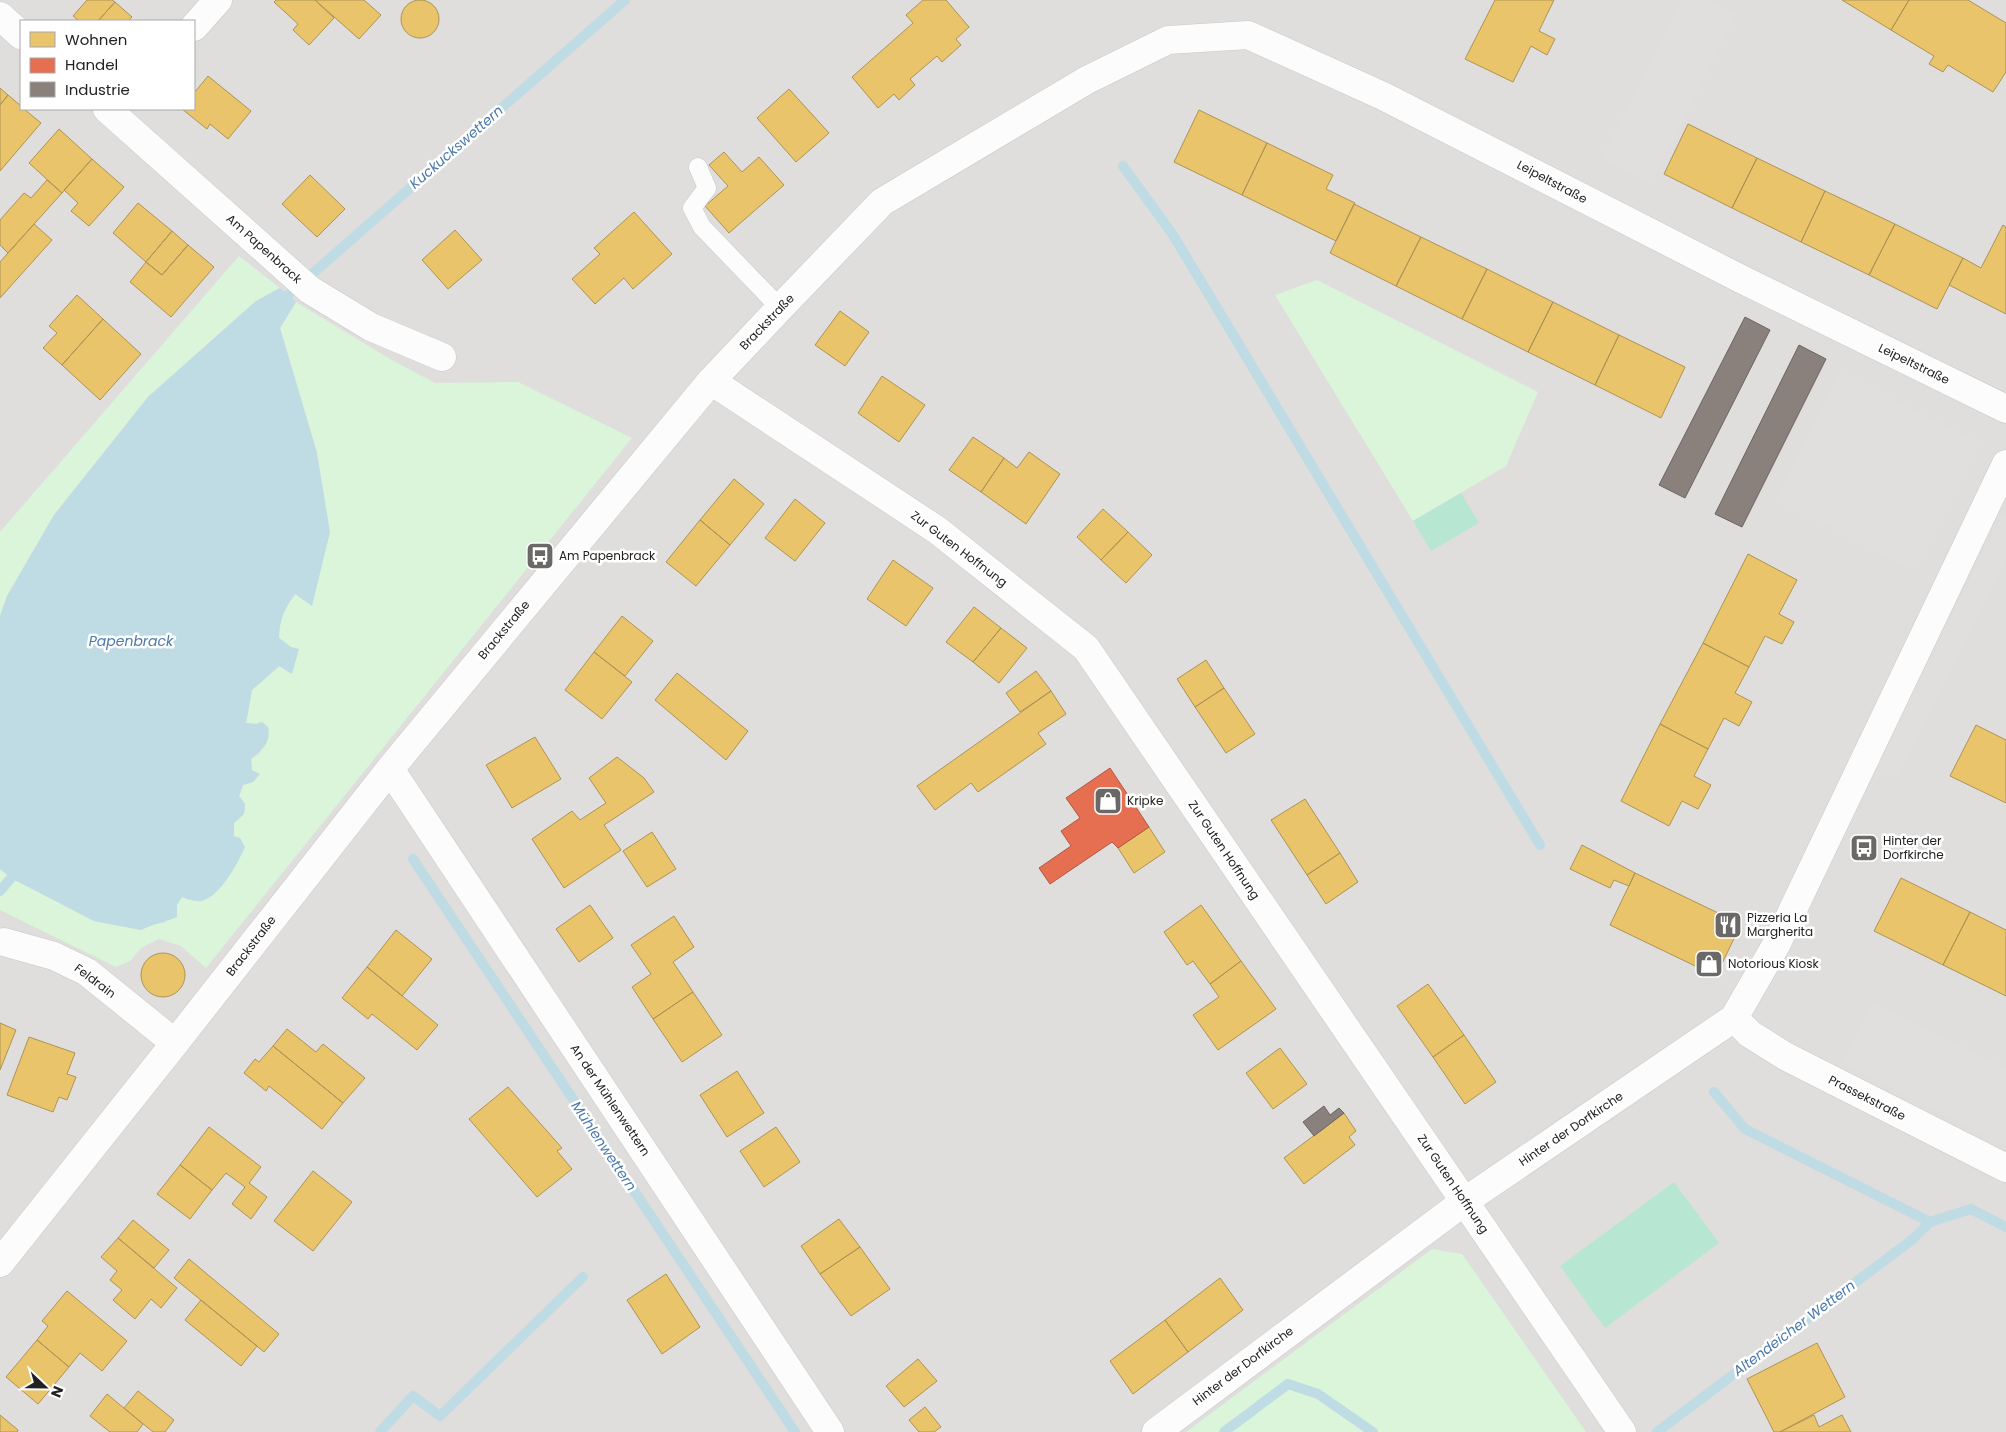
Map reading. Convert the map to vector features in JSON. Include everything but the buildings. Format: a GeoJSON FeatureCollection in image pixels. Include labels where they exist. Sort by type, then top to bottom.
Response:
{"type":"FeatureCollection","features":[{"type":"Feature","properties":{"kind":"street"},"geometry":{"type":"LineString","coordinates":[[195,26],[218,0]]}},
{"type":"Feature","properties":{"kind":"street"},"geometry":{"type":"LineString","coordinates":[[0,16],[20,34]]}},
{"type":"Feature","properties":{"kind":"street","name":"Leipeltstraße"},"geometry":{"type":"LineString","coordinates":[[1087,80],[1168,40],[1248,35],[1383,96],[1743,280],[2006,409]]}},
{"type":"Feature","properties":{"kind":"street","name":"Brackstraße"},"geometry":{"type":"LineString","coordinates":[[0,1263],[175,1044],[390,769],[711,381],[882,202],[1087,80]]}},
{"type":"Feature","properties":{"kind":"street","name":"Am Papenbrack"},"geometry":{"type":"LineString","coordinates":[[114,111],[303,284],[371,326],[442,357]]}},
{"type":"Feature","properties":{"kind":"street","name":"Zur Guten Hoffnung"},"geometry":{"type":"LineString","coordinates":[[711,381],[937,530],[1086,648],[1622,1432]]}},
{"type":"Feature","properties":{"kind":"street","name":"Hinter der Dorfkirche"},"geometry":{"type":"LineString","coordinates":[[1156,1432],[1465,1201],[1734,1018],[1776,945],[2006,464]]}},
{"type":"Feature","properties":{"kind":"street","name":"An der Mühlenwettern"},"geometry":{"type":"LineString","coordinates":[[390,769],[830,1432]]}},
{"type":"Feature","properties":{"kind":"street","name":"Feldrain"},"geometry":{"type":"LineString","coordinates":[[4,942],[54,956],[87,972],[175,1044]]}},
{"type":"Feature","properties":{"kind":"street","name":"Prassekstraße"},"geometry":{"type":"LineString","coordinates":[[1734,1018],[1750,1034],[1785,1056],[2006,1168]]}},
{"type":"Feature","properties":{"kind":"lane"},"geometry":{"type":"LineString","coordinates":[[698,167],[707,188],[692,208],[702,228],[780,308]]}},
{"type":"Feature","properties":{"kind":"shaded area"},"geometry":{"type":"Polygon","coordinates":[[[0,0],[2006,0],[2006,1432],[0,1432],[0,0]]]}},
{"type":"Feature","properties":{"kind":"shaded area"},"geometry":{"type":"Polygon","coordinates":[[[1683,0],[1708,0],[1737,14],[1651,183],[1602,158],[1683,0]]]}},
{"type":"Feature","properties":{"kind":"shaded area"},"geometry":{"type":"Polygon","coordinates":[[[1840,372],[1979,442],[1915,570],[1776,500],[1840,372]]]}},
{"type":"Feature","properties":{"kind":"shaded area"},"geometry":{"type":"Polygon","coordinates":[[[2002,516],[2006,516],[2006,559],[1899,774],[1870,777],[2002,516]]]}},
{"type":"Feature","properties":{"kind":"shaded area"},"geometry":{"type":"Polygon","coordinates":[[[1873,1003],[2006,1068],[2006,1145],[1843,1064],[1873,1003]]]}},
{"type":"Feature","properties":{"kind":"green space"},"geometry":{"type":"Polygon","coordinates":[[[239,256],[280,288],[256,301],[148,397],[54,515],[7,596],[0,616],[0,532],[239,256]]]}},
{"type":"Feature","properties":{"kind":"green space"},"geometry":{"type":"Polygon","coordinates":[[[1317,280],[1538,392],[1506,466],[1413,521],[1275,295],[1317,280]]]}},
{"type":"Feature","properties":{"kind":"green space"},"geometry":{"type":"Polygon","coordinates":[[[296,302],[390,359],[435,383],[518,382],[632,438],[206,968],[181,946],[159,939],[141,948],[130,961],[116,967],[0,910],[0,869],[11,878],[94,921],[141,930],[153,924],[164,923],[182,897],[189,900],[233,837],[234,823],[244,814],[245,804],[239,796],[243,785],[253,782],[260,774],[252,771],[251,759],[260,753],[256,724],[246,723],[252,690],[280,666],[291,674],[291,647],[279,638],[281,620],[295,594],[312,605],[317,453],[280,328],[296,302]]]}},
{"type":"Feature","properties":{"kind":"green space"},"geometry":{"type":"Polygon","coordinates":[[[1461,493],[1479,523],[1431,551],[1413,521],[1461,493]]]}},
{"type":"Feature","properties":{"kind":"green space"},"geometry":{"type":"Polygon","coordinates":[[[1674,1182],[1719,1243],[1605,1328],[1560,1266],[1674,1182]]]}},
{"type":"Feature","properties":{"kind":"green space"},"geometry":{"type":"Polygon","coordinates":[[[1432,1249],[1462,1254],[1586,1432],[1186,1432],[1432,1249]]]}},
{"type":"Feature","properties":{"kind":"water","name":"Papenbrack"},"geometry":{"type":"Polygon","coordinates":[[[280,288],[296,302],[280,328],[317,453],[330,532],[312,606],[295,594],[281,620],[279,638],[291,647],[299,649],[292,674],[279,666],[252,690],[246,723],[256,724],[262,722],[268,727],[269,732],[265,745],[251,759],[252,770],[260,774],[253,782],[243,785],[239,796],[245,804],[244,814],[234,823],[234,836],[240,838],[245,847],[228,879],[215,893],[201,901],[182,897],[177,905],[177,917],[141,930],[94,921],[11,878],[0,869],[0,616],[7,596],[54,515],[148,397],[256,301],[280,288]]]}},
{"type":"Feature","properties":{"kind":"waterway","name":"Kuckuckswettern"},"geometry":{"type":"LineString","coordinates":[[288,295],[625,0]]}},
{"type":"Feature","properties":{"kind":"waterway"},"geometry":{"type":"LineString","coordinates":[[1123,166],[1173,235],[1540,845]]}},
{"type":"Feature","properties":{"kind":"waterway","name":"Mühlenwettern"},"geometry":{"type":"LineString","coordinates":[[413,859],[795,1432]]}},
{"type":"Feature","properties":{"kind":"waterway","name":"Kuckuckswettern"},"geometry":{"type":"LineString","coordinates":[[0,891],[11,878]]}},
{"type":"Feature","properties":{"kind":"waterway"},"geometry":{"type":"LineString","coordinates":[[1714,1092],[1745,1129],[1930,1222],[1971,1209],[2006,1227]]}},
{"type":"Feature","properties":{"kind":"waterway","name":"Altendeicher Wettern"},"geometry":{"type":"LineString","coordinates":[[1657,1432],[1913,1239],[1930,1222]]}},
{"type":"Feature","properties":{"kind":"waterway"},"geometry":{"type":"LineString","coordinates":[[380,1432],[413,1396],[440,1416],[583,1277]]}},
{"type":"Feature","properties":{"kind":"waterway","name":"Altendeicher Wettern"},"geometry":{"type":"LineString","coordinates":[[1224,1432],[1288,1384],[1318,1394],[1373,1432]]}},
{"type":"Feature","properties":{"kind":"place","name":"Am Papenbrack"},"geometry":{"type":"Point","coordinates":[540,556]}},
{"type":"Feature","properties":{"kind":"place","name":"Kripke"},"geometry":{"type":"Point","coordinates":[1108,801]}},
{"type":"Feature","properties":{"kind":"place","name":"Hinter der Dorfkirche"},"geometry":{"type":"Point","coordinates":[1864,848]}},
{"type":"Feature","properties":{"kind":"place","name":"Pizzeria La Margherita"},"geometry":{"type":"Point","coordinates":[1728,925]}},
{"type":"Feature","properties":{"kind":"place","name":"Notorious Kiosk"},"geometry":{"type":"Point","coordinates":[1709,964]}}]}
